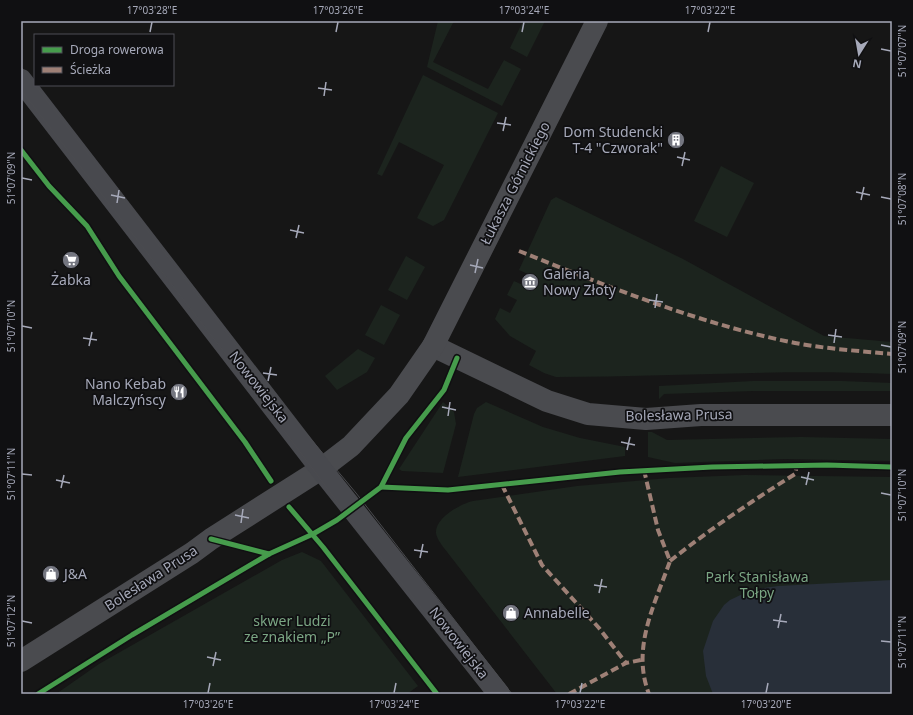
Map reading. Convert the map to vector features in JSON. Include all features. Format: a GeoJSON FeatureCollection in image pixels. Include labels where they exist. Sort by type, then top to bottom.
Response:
{"type":"FeatureCollection","features":[{"type":"Feature","properties":{"kind":"street","name":"Łukasza Górnickiego"},"geometry":{"type":"LineString","coordinates":[[322,469],[351,446],[388,407],[433,346],[597,21]]}},
{"type":"Feature","properties":{"kind":"street","name":"Nowowiejska"},"geometry":{"type":"LineString","coordinates":[[21,80],[322,469],[499,694]]}},
{"type":"Feature","properties":{"kind":"street","name":"Bolesława Prusa"},"geometry":{"type":"LineString","coordinates":[[433,346],[547,401],[588,414],[646,419],[701,415],[892,415]]}},
{"type":"Feature","properties":{"kind":"street","name":"Bolesława Prusa"},"geometry":{"type":"LineString","coordinates":[[21,661],[322,469]]}},
{"type":"Feature","properties":{"kind":"green space"},"geometry":{"type":"Polygon","coordinates":[[[438,21],[454,21],[433,62],[488,89],[504,60],[521,69],[502,106],[427,67],[438,21]]]}},
{"type":"Feature","properties":{"kind":"green space"},"geometry":{"type":"Polygon","coordinates":[[[523,21],[545,21],[527,57],[510,48],[523,21]]]}},
{"type":"Feature","properties":{"kind":"green space"},"geometry":{"type":"Polygon","coordinates":[[[423,75],[498,113],[444,220],[433,226],[417,218],[444,165],[399,142],[382,176],[377,174],[423,75]]]}},
{"type":"Feature","properties":{"kind":"green space"},"geometry":{"type":"Polygon","coordinates":[[[721,166],[754,183],[727,237],[694,221],[721,166]]]}},
{"type":"Feature","properties":{"kind":"green space"},"geometry":{"type":"Polygon","coordinates":[[[556,197],[683,259],[824,336],[892,342],[892,374],[808,372],[556,377],[544,373],[529,365],[536,351],[510,336],[495,319],[500,308],[510,313],[517,300],[507,295],[514,281],[534,290],[539,279],[519,270],[551,200],[556,197]]]}},
{"type":"Feature","properties":{"kind":"green space"},"geometry":{"type":"Polygon","coordinates":[[[406,256],[425,267],[407,300],[388,290],[406,256]]]}},
{"type":"Feature","properties":{"kind":"green space"},"geometry":{"type":"Polygon","coordinates":[[[381,305],[400,315],[384,345],[365,335],[381,305]]]}},
{"type":"Feature","properties":{"kind":"green space"},"geometry":{"type":"Polygon","coordinates":[[[358,349],[375,358],[367,372],[337,390],[325,376],[358,349]]]}},
{"type":"Feature","properties":{"kind":"green space"},"geometry":{"type":"Polygon","coordinates":[[[753,381],[842,381],[892,383],[892,391],[753,391],[664,394],[659,399],[659,386],[753,381]]]}},
{"type":"Feature","properties":{"kind":"green space"},"geometry":{"type":"Polygon","coordinates":[[[443,402],[454,412],[456,424],[443,473],[402,471],[399,469],[443,402]]]}},
{"type":"Feature","properties":{"kind":"green space"},"geometry":{"type":"Polygon","coordinates":[[[486,402],[543,427],[580,438],[625,447],[625,456],[458,477],[474,414],[477,408],[486,402]]]}},
{"type":"Feature","properties":{"kind":"green space"},"geometry":{"type":"Polygon","coordinates":[[[648,432],[652,432],[667,440],[801,437],[892,439],[892,461],[785,459],[675,463],[648,457],[648,432]]]}},
{"type":"Feature","properties":{"kind":"green space","name":"Park Stanisława Tołpy"},"geometry":{"type":"Polygon","coordinates":[[[745,475],[892,477],[892,694],[557,694],[443,546],[436,533],[440,522],[449,512],[473,501],[577,486],[669,478],[745,475]]]}},
{"type":"Feature","properties":{"kind":"green space","name":"skwer Ludzi ze znakiem „P”"},"geometry":{"type":"Polygon","coordinates":[[[302,552],[321,561],[418,686],[407,694],[56,694],[99,664],[282,560],[302,552]]]}},
{"type":"Feature","properties":{"kind":"shaded area"},"geometry":{"type":"Polygon","coordinates":[[[892,580],[892,694],[713,694],[706,676],[703,651],[713,621],[724,605],[730,600],[751,590],[778,586],[892,580]]]}},
{"type":"Feature","properties":{"kind":"tram line"},"geometry":{"type":"LineString","coordinates":[[21,67],[34,84]]}},
{"type":"Feature","properties":{"kind":"tram line"},"geometry":{"type":"LineString","coordinates":[[36,86],[280,402],[356,493],[512,694]]}},
{"type":"Feature","properties":{"kind":"tram line"},"geometry":{"type":"LineString","coordinates":[[21,90],[252,388],[354,524],[409,592],[487,694]]}},
{"type":"Feature","properties":{"kind":"marked path"},"geometry":{"type":"LineString","coordinates":[[519,251],[621,291],[724,326],[795,343],[844,350],[892,354]]}},
{"type":"Feature","properties":{"kind":"marked path"},"geometry":{"type":"LineString","coordinates":[[670,561],[731,516],[795,474],[797,465]]}},
{"type":"Feature","properties":{"kind":"marked path"},"geometry":{"type":"LineString","coordinates":[[644,470],[658,530],[670,561],[652,610],[644,643],[644,677],[649,694]]}},
{"type":"Feature","properties":{"kind":"marked path"},"geometry":{"type":"LineString","coordinates":[[502,485],[542,565],[599,628],[626,663]]}},
{"type":"Feature","properties":{"kind":"marked path"},"geometry":{"type":"LineString","coordinates":[[569,694],[626,663],[641,660]]}},
{"type":"Feature","properties":{"kind":"cycle path"},"geometry":{"type":"LineString","coordinates":[[21,150],[49,186],[87,226],[119,276],[245,442],[271,481]]}},
{"type":"Feature","properties":{"kind":"cycle path"},"geometry":{"type":"LineString","coordinates":[[38,694],[132,635],[269,554],[313,534],[337,520],[381,487],[406,438],[444,390],[457,358]]}},
{"type":"Feature","properties":{"kind":"cycle path"},"geometry":{"type":"LineString","coordinates":[[381,487],[448,490],[620,472],[712,467],[827,465],[892,467]]}},
{"type":"Feature","properties":{"kind":"cycle path"},"geometry":{"type":"LineString","coordinates":[[289,507],[323,547],[437,694]]}},
{"type":"Feature","properties":{"kind":"cycle path"},"geometry":{"type":"LineString","coordinates":[[211,539],[269,554]]}},
{"type":"Feature","properties":{"kind":"place","name":"Dom Studencki T-4 \"Czworak\""},"geometry":{"type":"Point","coordinates":[676,140]}},
{"type":"Feature","properties":{"kind":"place","name":"Żabka"},"geometry":{"type":"Point","coordinates":[71,260]}},
{"type":"Feature","properties":{"kind":"place","name":"Galeria Nowy Złoty"},"geometry":{"type":"Point","coordinates":[530,282]}},
{"type":"Feature","properties":{"kind":"place","name":"Nano Kebab Malczyńscy"},"geometry":{"type":"Point","coordinates":[179,392]}},
{"type":"Feature","properties":{"kind":"place","name":"J&A"},"geometry":{"type":"Point","coordinates":[51,574]}},
{"type":"Feature","properties":{"kind":"place","name":"Annabelle"},"geometry":{"type":"Point","coordinates":[511,613]}}]}
